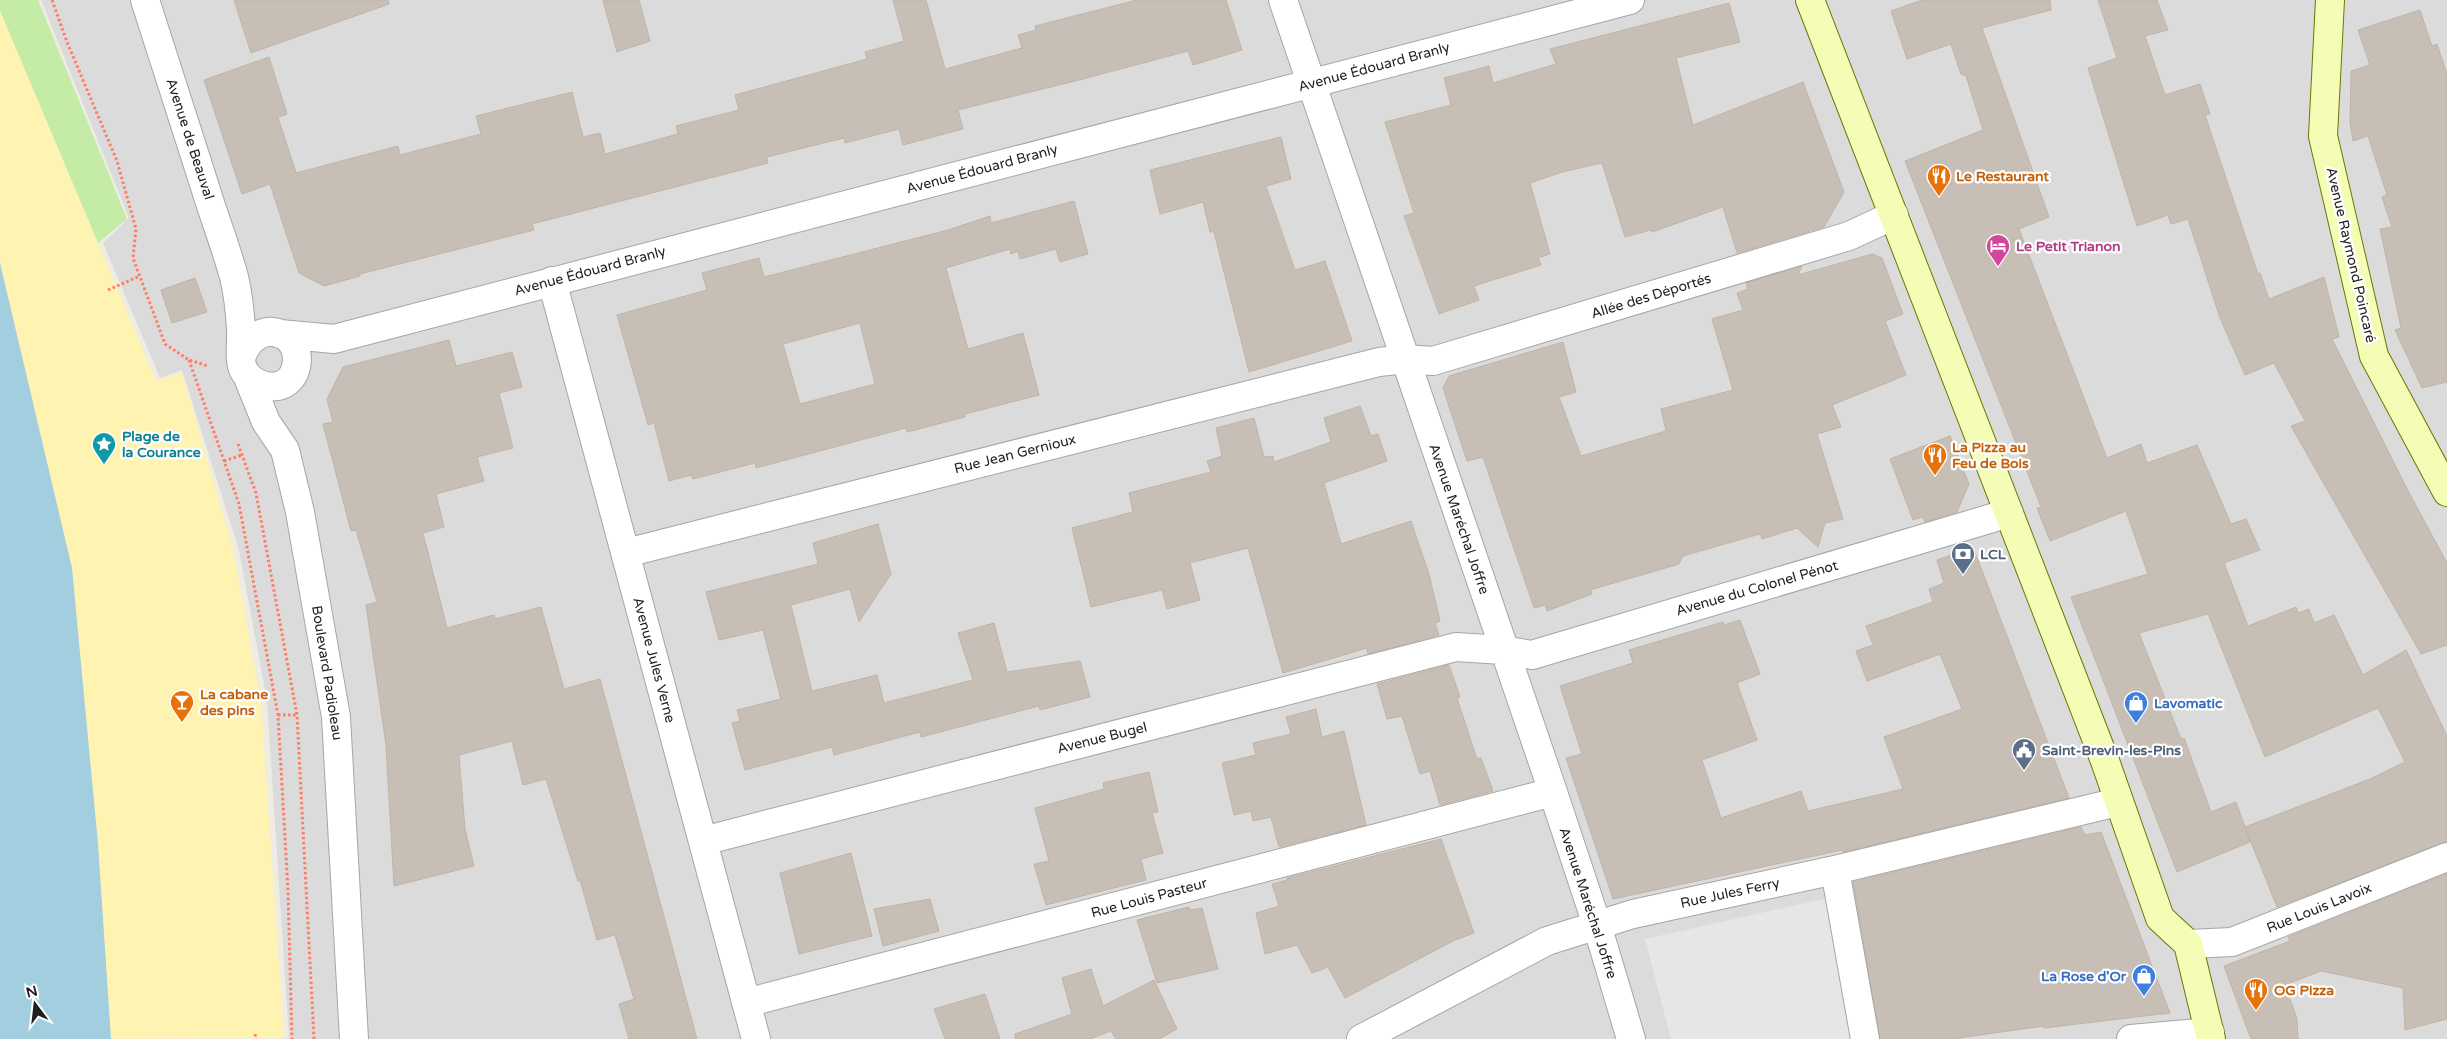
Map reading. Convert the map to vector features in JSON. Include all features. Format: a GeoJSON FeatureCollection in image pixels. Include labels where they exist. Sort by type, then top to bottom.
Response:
{"type":"FeatureCollection","features":[{"type":"Feature","properties":{"kind":"street","name":"Avenue de Beauval"},"geometry":{"type":"LineString","coordinates":[[145,0],[234,278],[246,367]]}},
{"type":"Feature","properties":{"kind":"street","name":"Avenue Maréchal Joffre"},"geometry":{"type":"LineString","coordinates":[[1283,0],[1553,792],[1631,1039]]}},
{"type":"Feature","properties":{"kind":"street","name":"Avenue Édouard Branly"},"geometry":{"type":"LineString","coordinates":[[279,334],[334,339],[1630,0]]}},
{"type":"Feature","properties":{"kind":"street"},"geometry":{"type":"LineString","coordinates":[[1810,0],[2105,761],[2160,918],[2188,944],[2202,1010],[2211,1036],[2131,1039]]}},
{"type":"Feature","properties":{"kind":"street","name":"Avenue Raymond Poincaré"},"geometry":{"type":"LineString","coordinates":[[2330,0],[2323,136],[2374,356],[2447,492]]}},
{"type":"Feature","properties":{"kind":"street","name":"Allée des Déportés"},"geometry":{"type":"LineString","coordinates":[[1405,359],[1433,361],[1849,236],[1894,215]]}},
{"type":"Feature","properties":{"kind":"street","name":"Avenue de Beauval"},"geometry":{"type":"LineString","coordinates":[[234,278],[279,334]]}},
{"type":"Feature","properties":{"kind":"street","name":"Avenue Jules Verne"},"geometry":{"type":"LineString","coordinates":[[552,281],[756,1039]]}},
{"type":"Feature","properties":{"kind":"street"},"geometry":{"type":"LineString","coordinates":[[267,332],[279,334],[293,345],[296,355],[294,373],[284,383],[274,387],[260,386],[246,367],[247,343],[257,334],[267,332]]}},
{"type":"Feature","properties":{"kind":"street","name":"Avenue Édouard Branly"},"geometry":{"type":"LineString","coordinates":[[294,373],[334,339]]}},
{"type":"Feature","properties":{"kind":"street","name":"Rue Jean Gernioux"},"geometry":{"type":"LineString","coordinates":[[626,553],[1369,364],[1405,359]]}},
{"type":"Feature","properties":{"kind":"street","name":"Boulevard Padioleau"},"geometry":{"type":"LineString","coordinates":[[246,367],[266,422],[285,450],[300,512],[336,717],[354,1039]]}},
{"type":"Feature","properties":{"kind":"street","name":"Avenue du Colonel Pénot"},"geometry":{"type":"LineString","coordinates":[[1504,650],[1532,655],[2009,513]]}},
{"type":"Feature","properties":{"kind":"street","name":"Avenue Bugel"},"geometry":{"type":"LineString","coordinates":[[703,841],[1456,647],[1504,650]]}},
{"type":"Feature","properties":{"kind":"street","name":"Rue Louis Pasteur"},"geometry":{"type":"LineString","coordinates":[[746,1004],[1553,792]]}},
{"type":"Feature","properties":{"kind":"street","name":"Rue Jules Ferry"},"geometry":{"type":"LineString","coordinates":[[1361,1039],[1546,941],[1596,925],[1633,914],[1835,870],[2118,802]]}},
{"type":"Feature","properties":{"kind":"street","name":"Rue Louis Lavoix"},"geometry":{"type":"LineString","coordinates":[[2188,944],[2232,942],[2447,857]]}},
{"type":"Feature","properties":{"kind":"street"},"geometry":{"type":"LineString","coordinates":[[1835,870],[1865,1039]]}},
{"type":"Feature","properties":{"kind":"path"},"geometry":{"type":"LineString","coordinates":[[52,0],[67,42],[117,161],[136,228],[133,258],[165,344],[189,360],[208,366],[212,375]]}},
{"type":"Feature","properties":{"kind":"path"},"geometry":{"type":"LineString","coordinates":[[108,290],[140,276]]}},
{"type":"Feature","properties":{"kind":"path"},"geometry":{"type":"LineString","coordinates":[[189,360],[239,504],[278,715],[292,1039]]}},
{"type":"Feature","properties":{"kind":"path"},"geometry":{"type":"LineString","coordinates":[[235,437],[256,492],[297,715],[314,1039]]}},
{"type":"Feature","properties":{"kind":"path"},"geometry":{"type":"LineString","coordinates":[[255,1034],[256,1039]]}},
{"type":"Feature","properties":{"kind":"shaded area"},"geometry":{"type":"Polygon","coordinates":[[[41,0],[2447,0],[2447,1039],[281,1039],[289,1038],[267,701],[239,550],[182,370],[160,378],[103,243],[129,218],[41,0]]]}},
{"type":"Feature","properties":{"kind":"shaded area"},"geometry":{"type":"Polygon","coordinates":[[[1828,898],[1851,1039],[1671,1039],[1645,939],[1828,898]]]}},
{"type":"Feature","properties":{"kind":"green space"},"geometry":{"type":"Polygon","coordinates":[[[0,0],[38,0],[127,219],[98,243],[0,11],[0,0]]]}},
{"type":"Feature","properties":{"kind":"sand","name":"Plage de la Courance"},"geometry":{"type":"Polygon","coordinates":[[[0,11],[156,381],[182,373],[233,549],[261,702],[284,1038],[0,1039],[0,11]]]}},
{"type":"Feature","properties":{"kind":"water"},"geometry":{"type":"Polygon","coordinates":[[[0,263],[72,568],[98,844],[111,1039],[0,1039],[0,263]]]}},
{"type":"Feature","properties":{"kind":"building"},"geometry":{"type":"Polygon","coordinates":[[[234,0],[388,0],[389,4],[251,53],[234,0]]]}},
{"type":"Feature","properties":{"kind":"building"},"geometry":{"type":"Polygon","coordinates":[[[603,0],[639,0],[650,41],[617,52],[603,0]]]}},
{"type":"Feature","properties":{"kind":"building"},"geometry":{"type":"Polygon","coordinates":[[[893,0],[926,0],[945,69],[1022,48],[1018,35],[1036,30],[1035,26],[1137,0],[1226,0],[1242,50],[1193,65],[1188,51],[958,110],[963,129],[903,145],[899,129],[845,143],[844,138],[767,157],[768,163],[532,224],[534,230],[360,274],[360,276],[324,286],[299,273],[270,184],[242,194],[204,80],[269,57],[287,114],[278,117],[296,173],[398,146],[400,155],[481,134],[476,116],[572,92],[583,137],[600,133],[605,154],[678,134],[676,126],[739,110],[735,95],[867,59],[865,52],[904,41],[893,0]]]}},
{"type":"Feature","properties":{"kind":"building"},"geometry":{"type":"Polygon","coordinates":[[[1922,0],[2050,0],[2051,10],[1982,28],[2049,217],[2019,229],[2107,458],[2141,444],[2147,463],[2197,445],[2231,524],[2246,519],[2260,550],[2224,563],[2248,626],[2296,607],[2298,613],[2309,609],[2314,623],[2334,615],[2363,675],[2406,650],[2447,736],[2447,842],[2277,907],[2245,827],[2250,842],[2177,872],[2071,597],[2148,574],[2126,511],[2050,541],[2037,508],[2041,507],[1905,161],[1983,130],[1966,76],[1961,74],[1951,44],[1907,59],[1891,11],[1922,0]],[[2208,614],[2139,633],[2181,739],[2184,738],[2211,812],[2236,802],[2245,827],[2370,779],[2405,762],[2378,708],[2265,757],[2208,614]]]}},
{"type":"Feature","properties":{"kind":"building"},"geometry":{"type":"Polygon","coordinates":[[[2098,0],[2157,0],[2168,30],[2145,36],[2165,95],[2200,84],[2210,114],[2205,115],[2258,274],[2260,273],[2269,299],[2324,277],[2339,337],[2332,339],[2406,487],[2447,563],[2447,645],[2421,654],[2291,426],[2305,421],[2274,363],[2245,375],[2220,318],[2188,219],[2171,224],[2168,215],[2137,226],[2088,68],[2117,58],[2098,0]]]}},
{"type":"Feature","properties":{"kind":"building"},"geometry":{"type":"Polygon","coordinates":[[[1729,3],[1740,42],[1676,58],[1693,125],[1803,82],[1844,192],[1824,227],[1737,253],[1723,207],[1652,232],[1651,230],[1625,237],[1602,163],[1562,172],[1530,183],[1550,254],[1538,258],[1541,265],[1474,286],[1479,300],[1439,314],[1404,216],[1414,213],[1385,122],[1451,105],[1444,78],[1489,66],[1493,83],[1556,64],[1550,49],[1729,3]]]}},
{"type":"Feature","properties":{"kind":"building"},"geometry":{"type":"Polygon","coordinates":[[[2420,10],[2432,46],[2437,44],[2447,74],[2447,382],[2422,388],[2395,330],[2401,328],[2380,229],[2392,227],[2382,197],[2387,195],[2368,136],[2353,141],[2350,123],[2351,71],[2370,65],[2358,30],[2420,10]]]}},
{"type":"Feature","properties":{"kind":"building"},"geometry":{"type":"Polygon","coordinates":[[[1281,137],[1291,179],[1266,186],[1295,270],[1325,261],[1352,341],[1249,372],[1214,232],[1210,232],[1203,202],[1160,214],[1150,170],[1281,137]]]}},
{"type":"Feature","properties":{"kind":"building"},"geometry":{"type":"Polygon","coordinates":[[[1074,201],[1088,254],[1060,262],[1056,249],[1020,259],[1018,251],[1011,254],[1010,249],[946,268],[968,349],[1023,333],[1039,395],[965,414],[965,417],[907,432],[906,428],[756,468],[755,463],[693,479],[691,475],[669,481],[654,423],[648,425],[617,315],[707,290],[702,273],[759,258],[764,277],[948,230],[990,216],[991,223],[1074,201]],[[860,323],[783,344],[800,404],[875,384],[860,323]]]}},
{"type":"Feature","properties":{"kind":"building"},"geometry":{"type":"Polygon","coordinates":[[[1872,254],[1882,258],[1903,314],[1885,321],[1906,375],[1832,405],[1841,427],[1817,434],[1843,519],[1825,523],[1818,547],[1797,528],[1762,539],[1760,534],[1683,556],[1679,564],[1590,590],[1592,594],[1547,611],[1545,605],[1534,608],[1483,457],[1467,461],[1443,388],[1449,376],[1563,342],[1576,392],[1559,397],[1581,456],[1666,431],[1661,409],[1733,390],[1712,319],[1743,310],[1737,293],[1748,289],[1746,283],[1802,266],[1798,275],[1872,254]]]}},
{"type":"Feature","properties":{"kind":"building"},"geometry":{"type":"Polygon","coordinates":[[[195,278],[207,312],[172,323],[161,290],[195,278]]]}},
{"type":"Feature","properties":{"kind":"building"},"geometry":{"type":"Polygon","coordinates":[[[449,340],[456,366],[512,352],[522,387],[499,393],[513,448],[477,457],[484,481],[436,494],[444,527],[423,533],[447,628],[494,615],[495,619],[541,607],[564,689],[600,679],[697,1039],[629,1039],[619,1004],[634,999],[615,935],[597,940],[580,880],[578,881],[546,779],[523,785],[512,741],[459,755],[465,829],[474,866],[394,886],[386,745],[366,605],[377,602],[356,530],[351,531],[323,424],[333,422],[327,399],[343,367],[449,340]]]}},
{"type":"Feature","properties":{"kind":"building"},"geometry":{"type":"Polygon","coordinates":[[[1360,406],[1371,436],[1378,434],[1387,461],[1324,483],[1341,544],[1411,521],[1429,574],[1440,621],[1435,623],[1439,635],[1368,654],[1367,648],[1283,673],[1248,548],[1190,563],[1200,600],[1167,609],[1162,590],[1091,607],[1072,528],[1133,512],[1129,493],[1211,472],[1207,461],[1222,456],[1216,428],[1254,418],[1264,457],[1273,456],[1274,462],[1331,442],[1324,418],[1360,406]]]}},
{"type":"Feature","properties":{"kind":"building"},"geometry":{"type":"Polygon","coordinates":[[[1950,436],[1969,484],[1957,512],[1925,522],[1923,517],[1913,520],[1890,459],[1950,436]]]}},
{"type":"Feature","properties":{"kind":"building"},"geometry":{"type":"Polygon","coordinates":[[[878,524],[891,574],[859,622],[850,589],[791,605],[812,691],[877,675],[884,703],[973,680],[958,633],[994,623],[1007,672],[1080,661],[1090,697],[1040,710],[1039,706],[921,737],[920,732],[834,755],[832,747],[745,770],[732,723],[740,721],[737,710],[781,699],[763,630],[719,640],[706,592],[818,564],[813,543],[878,524]]]}},
{"type":"Feature","properties":{"kind":"building"},"geometry":{"type":"Polygon","coordinates":[[[1973,547],[2069,798],[1843,852],[1842,850],[1613,899],[1566,758],[1582,754],[1560,686],[1633,663],[1629,650],[1723,622],[1724,625],[1740,620],[1760,674],[1737,683],[1757,740],[1702,760],[1721,818],[1801,791],[1808,811],[1903,789],[1884,737],[1962,709],[1940,654],[1867,681],[1856,651],[1873,645],[1866,626],[1933,602],[1929,589],[1944,583],[1937,560],[1973,547]]]}},
{"type":"Feature","properties":{"kind":"building"},"geometry":{"type":"Polygon","coordinates":[[[1449,665],[1460,697],[1457,698],[1477,759],[1481,758],[1493,791],[1440,805],[1430,771],[1420,774],[1402,716],[1387,719],[1377,684],[1449,665]]]}},
{"type":"Feature","properties":{"kind":"building"},"geometry":{"type":"Polygon","coordinates":[[[1316,709],[1322,737],[1344,731],[1366,825],[1279,847],[1271,817],[1253,821],[1251,811],[1234,815],[1222,763],[1256,755],[1253,743],[1291,734],[1286,717],[1316,709]]]}},
{"type":"Feature","properties":{"kind":"building"},"geometry":{"type":"Polygon","coordinates":[[[1149,772],[1158,812],[1152,813],[1163,853],[1141,859],[1146,880],[1046,905],[1034,864],[1049,861],[1035,808],[1104,789],[1103,783],[1149,772]]]}},
{"type":"Feature","properties":{"kind":"building"},"geometry":{"type":"Polygon","coordinates":[[[2081,827],[2085,835],[2101,832],[2170,1013],[2044,1028],[2044,1026],[1952,1039],[1880,1039],[1853,882],[2081,827]]]}},
{"type":"Feature","properties":{"kind":"building"},"geometry":{"type":"Polygon","coordinates":[[[1441,839],[1474,933],[1453,941],[1345,998],[1328,967],[1312,973],[1297,945],[1265,954],[1256,913],[1279,906],[1272,884],[1287,880],[1287,878],[1441,839]]]}},
{"type":"Feature","properties":{"kind":"building"},"geometry":{"type":"Polygon","coordinates":[[[851,853],[872,936],[799,954],[780,873],[851,853]]]}},
{"type":"Feature","properties":{"kind":"building"},"geometry":{"type":"Polygon","coordinates":[[[2447,874],[2447,1019],[2405,1030],[2403,988],[2321,971],[2285,985],[2297,1019],[2298,1039],[2251,1039],[2224,966],[2290,941],[2288,937],[2447,874]]]}},
{"type":"Feature","properties":{"kind":"building"},"geometry":{"type":"Polygon","coordinates":[[[930,899],[939,931],[883,946],[874,909],[930,899]]]}},
{"type":"Feature","properties":{"kind":"building"},"geometry":{"type":"Polygon","coordinates":[[[1189,907],[1190,910],[1202,908],[1218,969],[1157,983],[1137,920],[1189,907]]]}},
{"type":"Feature","properties":{"kind":"building"},"geometry":{"type":"Polygon","coordinates":[[[1091,969],[1103,1006],[1154,980],[1177,1029],[1159,1039],[1116,1039],[1111,1031],[1090,1039],[1015,1039],[1015,1034],[1072,1014],[1062,978],[1091,969]]]}},
{"type":"Feature","properties":{"kind":"building"},"geometry":{"type":"Polygon","coordinates":[[[985,994],[1000,1039],[945,1039],[934,1009],[985,994]]]}},
{"type":"Feature","properties":{"kind":"place","name":"Le Restaurant"},"geometry":{"type":"Point","coordinates":[1939,197]}},
{"type":"Feature","properties":{"kind":"place","name":"Le Petit Trianon"},"geometry":{"type":"Point","coordinates":[1998,267]}},
{"type":"Feature","properties":{"kind":"place","name":"Plage de la Courance"},"geometry":{"type":"Point","coordinates":[104,465]}},
{"type":"Feature","properties":{"kind":"place","name":"La Pizza au Feu de Bois"},"geometry":{"type":"Point","coordinates":[1935,476]}},
{"type":"Feature","properties":{"kind":"place","name":"LCL"},"geometry":{"type":"Point","coordinates":[1963,575]}},
{"type":"Feature","properties":{"kind":"place","name":"La cabane des pins"},"geometry":{"type":"Point","coordinates":[182,723]}},
{"type":"Feature","properties":{"kind":"place","name":"Lavomatic"},"geometry":{"type":"Point","coordinates":[2136,724]}},
{"type":"Feature","properties":{"kind":"place","name":"Saint-Brevin-les-Pins"},"geometry":{"type":"Point","coordinates":[2024,771]}},
{"type":"Feature","properties":{"kind":"place","name":"La Rose d'Or"},"geometry":{"type":"Point","coordinates":[2144,997]}},
{"type":"Feature","properties":{"kind":"place","name":"OG Pizza"},"geometry":{"type":"Point","coordinates":[2256,1011]}}]}
